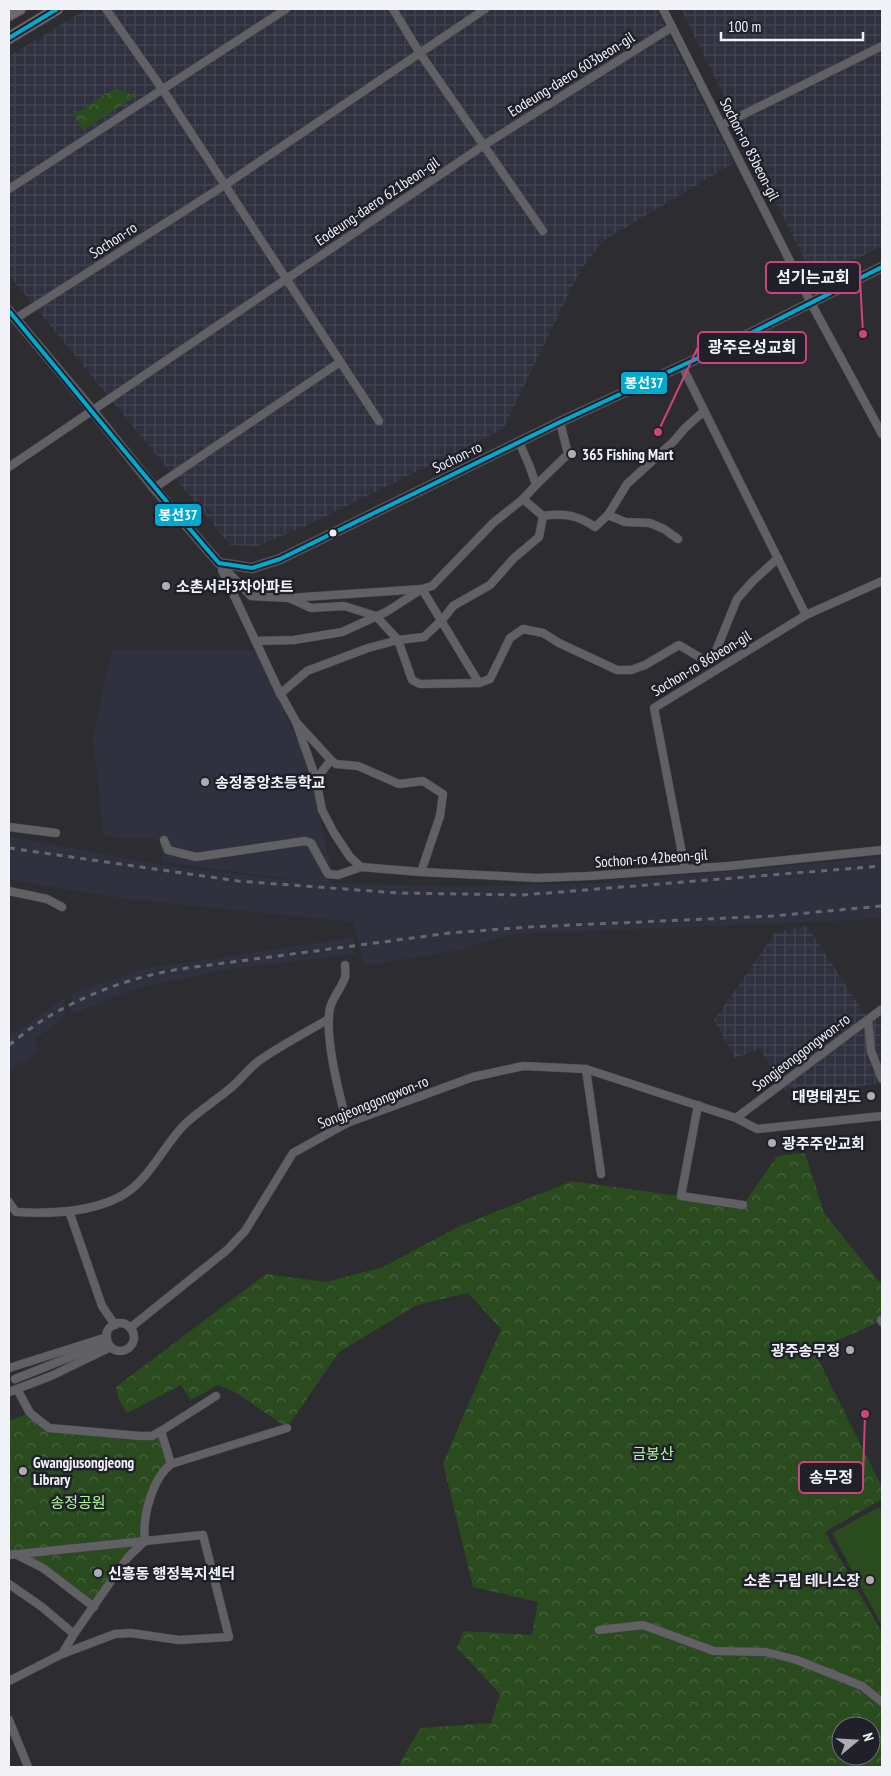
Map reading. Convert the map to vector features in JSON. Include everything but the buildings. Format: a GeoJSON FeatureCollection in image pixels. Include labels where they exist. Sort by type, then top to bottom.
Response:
{"type":"FeatureCollection","features":[{"type":"Feature","properties":{"kind":"main road"},"geometry":{"type":"LineString","coordinates":[[9,15],[20,9]]}},
{"type":"Feature","properties":{"kind":"main road"},"geometry":{"type":"LineString","coordinates":[[9,38],[57,9]]}},
{"type":"Feature","properties":{"kind":"street"},"geometry":{"type":"LineString","coordinates":[[106,9],[163,90],[378,421]]}},
{"type":"Feature","properties":{"kind":"street"},"geometry":{"type":"LineString","coordinates":[[9,189],[286,9]]}},
{"type":"Feature","properties":{"kind":"street"},"geometry":{"type":"LineString","coordinates":[[393,9],[419,52],[543,230]]}},
{"type":"Feature","properties":{"kind":"street"},"geometry":{"type":"LineString","coordinates":[[225,185],[485,9]]}},
{"type":"Feature","properties":{"kind":"street","name":"Sochon-ro 85beon-gil"},"geometry":{"type":"LineString","coordinates":[[663,9],[811,303]]}},
{"type":"Feature","properties":{"kind":"street","name":"Eodeung-daero 603beon-gil"},"geometry":{"type":"LineString","coordinates":[[484,145],[672,27]]}},
{"type":"Feature","properties":{"kind":"street"},"geometry":{"type":"LineString","coordinates":[[722,125],[882,46]]}},
{"type":"Feature","properties":{"kind":"street","name":"Eodeung-daero 621beon-gil"},"geometry":{"type":"LineString","coordinates":[[286,280],[484,145]]}},
{"type":"Feature","properties":{"kind":"street","name":"Sochon-ro"},"geometry":{"type":"LineString","coordinates":[[225,185],[12,315],[92,410],[154,488],[219,563],[252,568],[280,559],[560,422],[735,341],[882,267]]}},
{"type":"Feature","properties":{"kind":"street"},"geometry":{"type":"LineString","coordinates":[[9,467],[286,280]]}},
{"type":"Feature","properties":{"kind":"street"},"geometry":{"type":"LineString","coordinates":[[811,303],[882,434]]}},
{"type":"Feature","properties":{"kind":"street"},"geometry":{"type":"LineString","coordinates":[[154,488],[340,362]]}},
{"type":"Feature","properties":{"kind":"street"},"geometry":{"type":"LineString","coordinates":[[682,366],[703,412],[806,615]]}},
{"type":"Feature","properties":{"kind":"street"},"geometry":{"type":"LineString","coordinates":[[523,500],[543,516],[560,513],[585,520],[595,527],[608,515],[627,484],[703,412]]}},
{"type":"Feature","properties":{"kind":"street"},"geometry":{"type":"LineString","coordinates":[[219,563],[251,596],[289,598],[422,589],[432,586],[493,523],[523,500],[568,454],[560,422]]}},
{"type":"Feature","properties":{"kind":"street"},"geometry":{"type":"LineString","coordinates":[[519,442],[536,485]]}},
{"type":"Feature","properties":{"kind":"street"},"geometry":{"type":"LineString","coordinates":[[608,515],[625,522],[650,524],[664,529],[678,539]]}},
{"type":"Feature","properties":{"kind":"street"},"geometry":{"type":"LineString","coordinates":[[280,694],[307,671],[368,648],[398,640],[424,637],[454,606],[490,585],[514,558],[539,536],[543,516]]}},
{"type":"Feature","properties":{"kind":"street"},"geometry":{"type":"LineString","coordinates":[[289,598],[311,608],[344,606],[376,616],[398,640],[412,680],[420,684],[479,683],[490,679],[510,638],[523,629],[543,633],[559,643],[616,670],[631,670],[646,666],[679,645],[706,661],[713,658],[737,599],[778,558]]}},
{"type":"Feature","properties":{"kind":"street"},"geometry":{"type":"LineString","coordinates":[[164,840],[168,850],[196,857],[306,840],[310,843],[328,874],[338,875],[361,867],[350,857],[322,810],[316,779],[296,722],[280,694],[219,563]]}},
{"type":"Feature","properties":{"kind":"street","name":"Sochon-ro 86beon-gil"},"geometry":{"type":"LineString","coordinates":[[685,869],[654,708],[806,615],[882,581]]}},
{"type":"Feature","properties":{"kind":"street"},"geometry":{"type":"LineString","coordinates":[[422,589],[479,683]]}},
{"type":"Feature","properties":{"kind":"street"},"geometry":{"type":"LineString","coordinates":[[256,641],[294,640],[342,632],[376,616],[422,589]]}},
{"type":"Feature","properties":{"kind":"street"},"geometry":{"type":"LineString","coordinates":[[296,722],[336,764],[358,766],[399,784],[423,781],[443,794],[440,816],[421,872]]}},
{"type":"Feature","properties":{"kind":"street"},"geometry":{"type":"LineString","coordinates":[[316,779],[331,760]]}},
{"type":"Feature","properties":{"kind":"street"},"geometry":{"type":"LineString","coordinates":[[9,827],[56,833]]}},
{"type":"Feature","properties":{"kind":"street","name":"Sochon-ro 42beon-gil"},"geometry":{"type":"LineString","coordinates":[[361,867],[537,878],[685,869],[882,850]]}},
{"type":"Feature","properties":{"kind":"street"},"geometry":{"type":"LineString","coordinates":[[9,892],[47,899],[62,906]]}},
{"type":"Feature","properties":{"kind":"street"},"geometry":{"type":"LineString","coordinates":[[345,965],[345,978],[330,1006],[329,1019],[330,1040],[347,1124]]}},
{"type":"Feature","properties":{"kind":"street","name":"Songjeonggongwon-ro"},"geometry":{"type":"LineString","coordinates":[[736,1118],[882,1009]]}},
{"type":"Feature","properties":{"kind":"street"},"geometry":{"type":"LineString","coordinates":[[9,1202],[12,1212],[69,1211],[113,1200],[139,1183],[171,1140],[186,1124],[233,1086],[260,1060],[329,1019]]}},
{"type":"Feature","properties":{"kind":"street"},"geometry":{"type":"LineString","coordinates":[[868,1020],[871,1051],[882,1079]]}},
{"type":"Feature","properties":{"kind":"street","name":"Songjeonggongwon-ro"},"geometry":{"type":"LineString","coordinates":[[130,1328],[227,1250],[245,1231],[293,1153],[347,1124],[473,1077],[523,1066],[586,1069],[736,1118],[757,1129],[882,1116]]}},
{"type":"Feature","properties":{"kind":"street"},"geometry":{"type":"LineString","coordinates":[[586,1069],[601,1174]]}},
{"type":"Feature","properties":{"kind":"street"},"geometry":{"type":"LineString","coordinates":[[698,1105],[681,1196],[743,1205]]}},
{"type":"Feature","properties":{"kind":"street"},"geometry":{"type":"LineString","coordinates":[[69,1211],[102,1306],[115,1325]]}},
{"type":"Feature","properties":{"kind":"street"},"geometry":{"type":"LineString","coordinates":[[124,1324],[130,1328],[134,1338],[131,1346],[119,1351],[108,1342],[108,1331],[115,1325],[124,1324]]}},
{"type":"Feature","properties":{"kind":"street"},"geometry":{"type":"LineString","coordinates":[[9,1368],[108,1342]]}},
{"type":"Feature","properties":{"kind":"street"},"geometry":{"type":"LineString","coordinates":[[15,1379],[108,1342]]}},
{"type":"Feature","properties":{"kind":"street"},"geometry":{"type":"LineString","coordinates":[[9,1392],[51,1376],[108,1342]]}},
{"type":"Feature","properties":{"kind":"street"},"geometry":{"type":"LineString","coordinates":[[17,1389],[30,1413],[49,1428],[140,1436],[152,1436],[162,1432],[216,1396]]}},
{"type":"Feature","properties":{"kind":"street"},"geometry":{"type":"LineString","coordinates":[[145,1541],[144,1531],[148,1506],[162,1471],[171,1464],[287,1428]]}},
{"type":"Feature","properties":{"kind":"street"},"geometry":{"type":"LineString","coordinates":[[162,1432],[171,1464]]}},
{"type":"Feature","properties":{"kind":"street"},"geometry":{"type":"LineString","coordinates":[[9,1681],[62,1654],[108,1636],[122,1633],[179,1640],[229,1637],[203,1535],[12,1555]]}},
{"type":"Feature","properties":{"kind":"street"},"geometry":{"type":"LineString","coordinates":[[62,1654],[128,1557],[145,1541]]}},
{"type":"Feature","properties":{"kind":"street"},"geometry":{"type":"LineString","coordinates":[[12,1555],[43,1568],[94,1607]]}},
{"type":"Feature","properties":{"kind":"street"},"geometry":{"type":"LineString","coordinates":[[9,1584],[42,1607],[74,1634]]}},
{"type":"Feature","properties":{"kind":"street"},"geometry":{"type":"LineString","coordinates":[[599,1630],[643,1625],[714,1651],[766,1652],[797,1660],[862,1686],[882,1702]]}},
{"type":"Feature","properties":{"kind":"street"},"geometry":{"type":"LineString","coordinates":[[9,1720],[28,1767]]}},
{"type":"Feature","properties":{"kind":"shaded area"},"geometry":{"type":"Polygon","coordinates":[[[87,9],[656,9],[734,163],[603,241],[580,271],[503,429],[308,525],[258,546],[230,545],[9,275],[9,56],[87,9]]]}},
{"type":"Feature","properties":{"kind":"shaded area"},"geometry":{"type":"Polygon","coordinates":[[[681,9],[882,9],[882,246],[844,265],[823,272],[813,271],[804,259],[681,9]]]}},
{"type":"Feature","properties":{"kind":"shaded area"},"geometry":{"type":"Polygon","coordinates":[[[112,649],[256,650],[306,758],[332,872],[330,884],[474,886],[598,883],[882,857],[882,917],[861,920],[513,934],[459,950],[364,966],[353,922],[127,899],[9,880],[9,836],[161,865],[325,884],[163,862],[159,839],[104,837],[93,738],[112,649]]]}},
{"type":"Feature","properties":{"kind":"shaded area"},"geometry":{"type":"Polygon","coordinates":[[[807,926],[868,1019],[882,1009],[882,1083],[790,1096],[760,1049],[735,1058],[714,1020],[776,932],[807,926]]]}},
{"type":"Feature","properties":{"kind":"shaded area"},"geometry":{"type":"Polygon","coordinates":[[[354,937],[356,954],[225,970],[134,989],[70,1015],[72,993],[153,966],[193,962],[354,937]]]}},
{"type":"Feature","properties":{"kind":"shaded area"},"geometry":{"type":"Polygon","coordinates":[[[66,997],[64,1018],[35,1039],[39,1051],[27,1060],[9,1069],[9,1037],[66,997]]]}},
{"type":"Feature","properties":{"kind":"green space"},"geometry":{"type":"Polygon","coordinates":[[[115,88],[138,95],[83,130],[73,115],[115,88]]]}},
{"type":"Feature","properties":{"kind":"green space","name":"금봉산"},"geometry":{"type":"Polygon","coordinates":[[[805,1153],[824,1213],[882,1285],[882,1322],[814,1351],[882,1487],[882,1499],[825,1532],[882,1633],[882,1767],[398,1767],[420,1728],[491,1723],[500,1694],[457,1648],[464,1631],[532,1635],[538,1602],[473,1587],[443,1463],[501,1329],[468,1293],[417,1305],[339,1352],[287,1428],[238,1394],[218,1385],[191,1400],[181,1385],[127,1413],[119,1400],[116,1387],[266,1274],[326,1282],[383,1267],[460,1226],[572,1181],[743,1205],[777,1156],[805,1153]]]}},
{"type":"Feature","properties":{"kind":"green space","name":"송정공원"},"geometry":{"type":"Polygon","coordinates":[[[30,1413],[49,1428],[140,1436],[161,1431],[171,1464],[147,1506],[145,1541],[94,1607],[43,1568],[9,1555],[9,1421],[30,1413]]]}},
{"type":"Feature","properties":{"kind":"green space","name":"소촌 구립 테니스장"},"geometry":{"type":"Polygon","coordinates":[[[879,1507],[882,1513],[882,1626],[832,1533],[879,1507]]]}},
{"type":"Feature","properties":{"kind":"railway"},"geometry":{"type":"LineString","coordinates":[[9,848],[238,881],[398,893],[523,895],[882,866]]}},
{"type":"Feature","properties":{"kind":"railway"},"geometry":{"type":"LineString","coordinates":[[9,1045],[43,1020],[75,1002],[127,982],[180,969],[450,933],[528,927],[773,916],[882,906]]}},
{"type":"Feature","properties":{"kind":"transit line","name":"봉선37"},"geometry":{"type":"LineString","coordinates":[[9,38],[57,9]]}},
{"type":"Feature","properties":{"kind":"transit line","name":"봉선37"},"geometry":{"type":"LineString","coordinates":[[9,311],[219,563],[252,568],[280,559],[560,422],[735,341],[882,267]]}},
{"type":"Feature","properties":{"kind":"place","name":"섬기는교회"},"geometry":{"type":"Point","coordinates":[863,334]}},
{"type":"Feature","properties":{"kind":"place","name":"광주은성교회"},"geometry":{"type":"Point","coordinates":[658,432]}},
{"type":"Feature","properties":{"kind":"place","name":"365 Fishing Mart"},"geometry":{"type":"Point","coordinates":[572,454]}},
{"type":"Feature","properties":{"kind":"place","name":"소촌서라3차아파트"},"geometry":{"type":"Point","coordinates":[166,586]}},
{"type":"Feature","properties":{"kind":"place","name":"송정중앙초등학교"},"geometry":{"type":"Point","coordinates":[205,782]}},
{"type":"Feature","properties":{"kind":"place","name":"대명태권도"},"geometry":{"type":"Point","coordinates":[871,1096]}},
{"type":"Feature","properties":{"kind":"place","name":"광주주안교회"},"geometry":{"type":"Point","coordinates":[772,1143]}},
{"type":"Feature","properties":{"kind":"place","name":"광주송무정"},"geometry":{"type":"Point","coordinates":[850,1350]}},
{"type":"Feature","properties":{"kind":"place","name":"송무정"},"geometry":{"type":"Point","coordinates":[865,1414]}},
{"type":"Feature","properties":{"kind":"place","name":"Gwangjusongjeong Library"},"geometry":{"type":"Point","coordinates":[23,1471]}},
{"type":"Feature","properties":{"kind":"place","name":"신흥동 행정복지센터"},"geometry":{"type":"Point","coordinates":[98,1573]}},
{"type":"Feature","properties":{"kind":"place","name":"소촌 구립 테니스장"},"geometry":{"type":"Point","coordinates":[870,1580]}}]}
